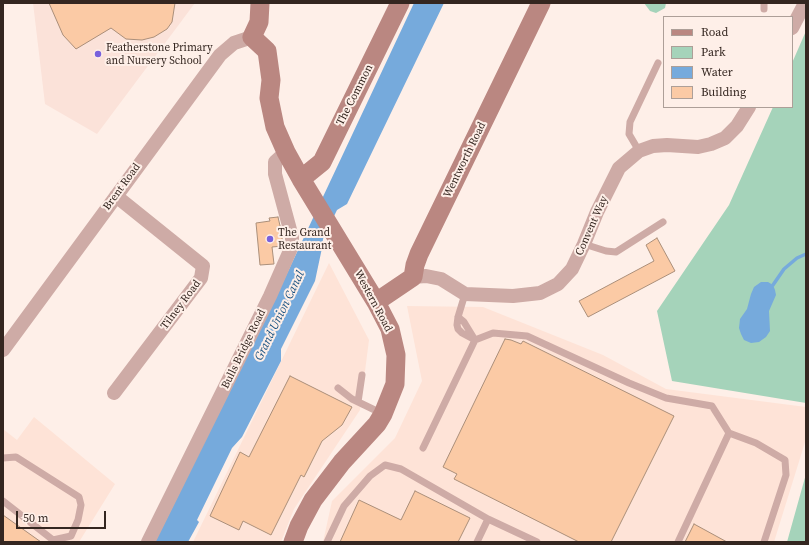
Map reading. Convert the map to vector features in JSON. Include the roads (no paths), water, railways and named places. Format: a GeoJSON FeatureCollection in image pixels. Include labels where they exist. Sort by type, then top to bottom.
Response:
{"type":"FeatureCollection","features":[{"type":"Feature","properties":{"kind":"street"},"geometry":{"type":"LineString","coordinates":[[248,3],[247,19],[252,37]]}},
{"type":"Feature","properties":{"kind":"street"},"geometry":{"type":"LineString","coordinates":[[252,37],[259,22],[260,3]]}},
{"type":"Feature","properties":{"kind":"street","name":"The Common"},"geometry":{"type":"LineString","coordinates":[[306,187],[322,162],[400,3]]}},
{"type":"Feature","properties":{"kind":"street","name":"Wentworth Road"},"geometry":{"type":"LineString","coordinates":[[413,277],[419,254],[541,3]]}},
{"type":"Feature","properties":{"kind":"street"},"geometry":{"type":"LineString","coordinates":[[793,26],[805,3]]}},
{"type":"Feature","properties":{"kind":"street","name":"Western Road"},"geometry":{"type":"LineString","coordinates":[[252,37],[267,51],[271,80],[268,98],[275,127],[286,152],[376,302],[390,329],[396,355],[395,384],[383,414],[377,424],[342,462],[313,500],[299,526],[293,542]]}},
{"type":"Feature","properties":{"kind":"street","name":"Brent Road"},"geometry":{"type":"LineString","coordinates":[[3,350],[220,55],[234,43],[252,37]]}},
{"type":"Feature","properties":{"kind":"street","name":"Convent Way"},"geometry":{"type":"LineString","coordinates":[[413,277],[426,276],[441,279],[465,294],[514,296],[540,293],[558,284],[572,269],[597,212],[619,168],[639,151],[653,146],[667,145],[698,147],[711,144],[725,138],[737,126],[748,108]]}},
{"type":"Feature","properties":{"kind":"street","name":"Bulls Bridge Road"},"geometry":{"type":"LineString","coordinates":[[148,542],[270,296],[292,246],[292,237],[275,174],[275,162],[286,152]]}},
{"type":"Feature","properties":{"kind":"street","name":"Tilney Road"},"geometry":{"type":"LineString","coordinates":[[114,393],[201,278],[203,266],[116,196]]}},
{"type":"Feature","properties":{"kind":"street"},"geometry":{"type":"LineString","coordinates":[[376,302],[413,277]]}},
{"type":"Feature","properties":{"kind":"lane"},"geometry":{"type":"LineString","coordinates":[[639,151],[628,134],[630,122],[658,63]]}},
{"type":"Feature","properties":{"kind":"lane"},"geometry":{"type":"LineString","coordinates":[[584,244],[606,251],[616,252],[664,222]]}},
{"type":"Feature","properties":{"kind":"lane"},"geometry":{"type":"LineString","coordinates":[[465,294],[458,317],[464,322],[475,340]]}},
{"type":"Feature","properties":{"kind":"lane"},"geometry":{"type":"LineString","coordinates":[[423,448],[475,340],[493,333],[527,336],[629,383],[666,398],[712,406],[729,433],[756,443],[785,460],[786,474],[764,542]]}},
{"type":"Feature","properties":{"kind":"lane"},"geometry":{"type":"LineString","coordinates":[[358,402],[362,375]]}},
{"type":"Feature","properties":{"kind":"lane"},"geometry":{"type":"LineString","coordinates":[[338,388],[352,399],[383,414]]}},
{"type":"Feature","properties":{"kind":"lane"},"geometry":{"type":"LineString","coordinates":[[678,542],[729,433]]}},
{"type":"Feature","properties":{"kind":"lane"},"geometry":{"type":"LineString","coordinates":[[3,458],[16,457],[79,497],[81,505],[78,520],[71,536],[53,540],[3,501]]}},
{"type":"Feature","properties":{"kind":"lane"},"geometry":{"type":"LineString","coordinates":[[327,542],[344,506],[370,476],[385,465],[401,469],[488,519],[537,542]]}},
{"type":"Feature","properties":{"kind":"lane"},"geometry":{"type":"LineString","coordinates":[[477,542],[488,519]]}},
{"type":"Feature","properties":{"kind":"water","name":"Grand Union Canal"},"geometry":{"type":"Polygon","coordinates":[[[414,3],[444,3],[347,204],[337,210],[323,239],[315,281],[281,349],[281,361],[242,437],[232,448],[197,520],[199,522],[188,542],[155,542],[267,316],[414,3]]]}},
{"type":"Feature","properties":{"kind":"water"},"geometry":{"type":"Polygon","coordinates":[[[761,282],[768,282],[773,285],[776,295],[769,311],[770,331],[766,337],[759,342],[751,343],[744,340],[741,334],[739,328],[740,319],[747,309],[754,287],[761,282]]]}},
{"type":"Feature","properties":{"kind":"waterway"},"geometry":{"type":"LineString","coordinates":[[773,285],[784,269],[797,258],[806,254]]}},
{"type":"Feature","properties":{"kind":"place","name":"Featherstone Primary and Nursery School"},"geometry":{"type":"Point","coordinates":[98,54]}},
{"type":"Feature","properties":{"kind":"place","name":"The Grand Restaurant"},"geometry":{"type":"Point","coordinates":[270,239]}}]}
